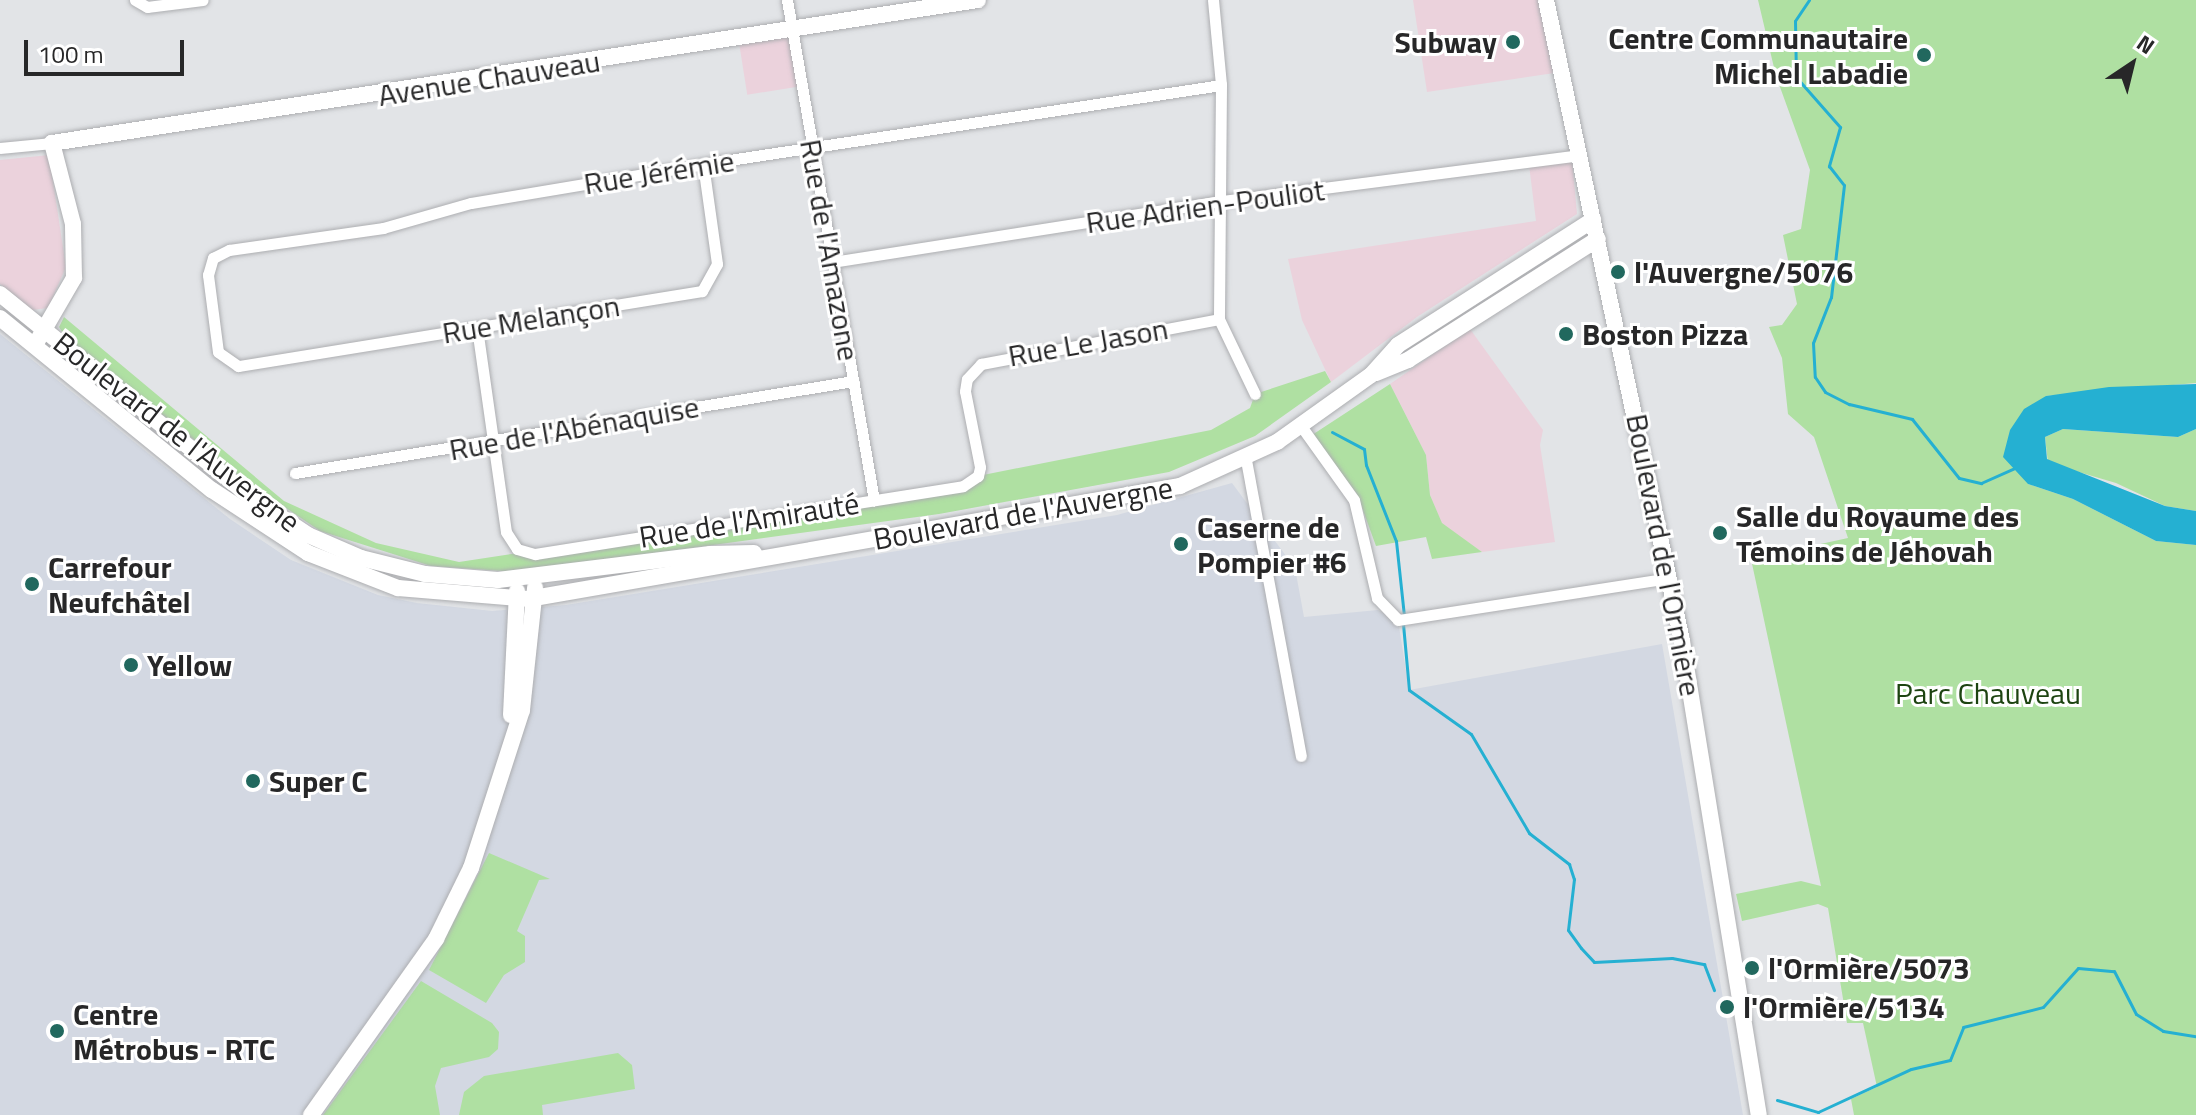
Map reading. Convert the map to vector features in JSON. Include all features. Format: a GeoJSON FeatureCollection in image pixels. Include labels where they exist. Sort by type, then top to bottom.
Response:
{"type":"FeatureCollection","features":[{"type":"Feature","properties":{"kind":"main road","name":"Avenue Chauveau"},"geometry":{"type":"LineString","coordinates":[[52,143],[792,32],[978,0]]}},
{"type":"Feature","properties":{"kind":"main road","name":"Boulevard de l'Ormière"},"geometry":{"type":"LineString","coordinates":[[1546,0],[1670,578],[1759,1115]]}},
{"type":"Feature","properties":{"kind":"main road"},"geometry":{"type":"LineString","coordinates":[[35,345],[74,278],[73,224],[52,143]]}},
{"type":"Feature","properties":{"kind":"main road","name":"Boulevard de l'Auvergne"},"geometry":{"type":"LineString","coordinates":[[0,318],[212,490],[308,553],[398,588],[526,599],[1152,494],[1246,460],[1301,426],[1371,375],[1398,345],[1593,220]]}},
{"type":"Feature","properties":{"kind":"main road","name":"Boulevard de l'Auvergne"},"geometry":{"type":"LineString","coordinates":[[1371,375],[1408,360],[1598,239]]}},
{"type":"Feature","properties":{"kind":"main road","name":"Boulevard de l'Auvergne"},"geometry":{"type":"LineString","coordinates":[[0,294],[238,487],[308,535],[392,568],[452,577],[516,580],[710,554],[788,553]]}},
{"type":"Feature","properties":{"kind":"main road"},"geometry":{"type":"LineString","coordinates":[[311,1115],[443,926],[482,842],[500,776],[526,599],[535,579]]}},
{"type":"Feature","properties":{"kind":"main road"},"geometry":{"type":"LineString","coordinates":[[516,580],[526,599]]}},
{"type":"Feature","properties":{"kind":"street"},"geometry":{"type":"LineString","coordinates":[[136,2],[158,7],[203,0]]}},
{"type":"Feature","properties":{"kind":"street","name":"Rue de l'Amazone"},"geometry":{"type":"LineString","coordinates":[[787,0],[874,500]]}},
{"type":"Feature","properties":{"kind":"street"},"geometry":{"type":"LineString","coordinates":[[1213,0],[1221,85],[1219,319],[1255,394]]}},
{"type":"Feature","properties":{"kind":"street","name":"Rue Jérémie"},"geometry":{"type":"LineString","coordinates":[[230,364],[218,352],[208,275],[220,253],[383,228],[471,203],[703,164],[1221,85]]}},
{"type":"Feature","properties":{"kind":"street","name":"Avenue Chauveau"},"geometry":{"type":"LineString","coordinates":[[0,148],[52,143]]}},
{"type":"Feature","properties":{"kind":"street","name":"Rue Adrien-Pouliot"},"geometry":{"type":"LineString","coordinates":[[832,262],[1222,201],[1579,155]]}},
{"type":"Feature","properties":{"kind":"street","name":"Rue Melançon"},"geometry":{"type":"LineString","coordinates":[[230,364],[702,291],[717,264],[703,164]]}},
{"type":"Feature","properties":{"kind":"street","name":"Rue Le Jason"},"geometry":{"type":"LineString","coordinates":[[978,476],[981,457],[965,391],[967,379],[981,364],[1219,319]]}},
{"type":"Feature","properties":{"kind":"street"},"geometry":{"type":"LineString","coordinates":[[477,328],[494,443]]}},
{"type":"Feature","properties":{"kind":"street","name":"Rue de l'Abénaquise"},"geometry":{"type":"LineString","coordinates":[[295,473],[494,443],[853,381]]}},
{"type":"Feature","properties":{"kind":"street"},"geometry":{"type":"LineString","coordinates":[[1301,426],[1354,500],[1377,598],[1405,621],[1670,578]]}},
{"type":"Feature","properties":{"kind":"street","name":"Rue de l'Amirauté"},"geometry":{"type":"LineString","coordinates":[[494,443],[506,532],[517,549],[535,554],[963,486],[978,476]]}},
{"type":"Feature","properties":{"kind":"street"},"geometry":{"type":"LineString","coordinates":[[1246,460],[1301,756]]}},
{"type":"Feature","properties":{"kind":"shaded area"},"geometry":{"type":"Polygon","coordinates":[[[1413,0],[1546,0],[1561,72],[1427,92],[1413,0]]]}},
{"type":"Feature","properties":{"kind":"shaded area"},"geometry":{"type":"Polygon","coordinates":[[[792,32],[801,86],[747,95],[739,40],[792,32]]]}},
{"type":"Feature","properties":{"kind":"shaded area"},"geometry":{"type":"Polygon","coordinates":[[[49,155],[66,267],[48,308],[32,310],[0,284],[0,160],[49,155]]]}},
{"type":"Feature","properties":{"kind":"shaded area"},"geometry":{"type":"Polygon","coordinates":[[[1572,159],[1577,214],[1417,317],[1331,382],[1302,320],[1288,259],[1536,221],[1529,165],[1572,159]]]}},
{"type":"Feature","properties":{"kind":"shaded area"},"geometry":{"type":"Polygon","coordinates":[[[1470,329],[1543,430],[1540,445],[1555,542],[1482,552],[1442,524],[1430,495],[1426,455],[1390,384],[1470,329]]]}},
{"type":"Feature","properties":{"kind":"shaded area"},"geometry":{"type":"Polygon","coordinates":[[[0,334],[230,519],[291,560],[378,595],[417,603],[492,611],[566,605],[1117,515],[1232,483],[1295,568],[1304,617],[1378,610],[1398,620],[1409,690],[1662,644],[1743,1115],[0,1115],[0,334]]]}},
{"type":"Feature","properties":{"kind":"green space","name":"Parc Chauveau"},"geometry":{"type":"Polygon","coordinates":[[[1758,0],[2196,0],[2196,383],[2046,396],[2028,484],[2073,499],[2156,541],[2196,545],[2196,1115],[1854,1115],[1851,1099],[1877,1087],[1863,1023],[1847,1023],[1828,908],[1818,904],[1742,921],[1736,894],[1801,881],[1821,886],[1751,559],[1848,538],[1814,437],[1788,414],[1782,358],[1769,327],[1782,325],[1797,304],[1783,235],[1801,229],[1810,170],[1776,76],[1758,0]]]}},
{"type":"Feature","properties":{"kind":"green space"},"geometry":{"type":"Polygon","coordinates":[[[64,317],[284,501],[376,543],[459,562],[963,486],[978,476],[1211,430],[1250,408],[1255,394],[1325,371],[1331,382],[1255,436],[1169,472],[939,514],[517,572],[431,566],[320,531],[242,478],[66,338],[59,327],[64,317]]]}},
{"type":"Feature","properties":{"kind":"green space"},"geometry":{"type":"Polygon","coordinates":[[[1390,384],[1426,455],[1430,495],[1442,523],[1482,552],[1432,559],[1426,537],[1376,546],[1357,494],[1312,435],[1390,384]]]}},
{"type":"Feature","properties":{"kind":"green space"},"geometry":{"type":"Polygon","coordinates":[[[2063,429],[2178,437],[2196,429],[2196,511],[2165,506],[2116,483],[2048,463],[2045,437],[2063,429]]]}},
{"type":"Feature","properties":{"kind":"green space"},"geometry":{"type":"Polygon","coordinates":[[[489,853],[550,879],[539,880],[517,931],[525,936],[525,962],[504,975],[486,1003],[429,970],[489,853]]]}},
{"type":"Feature","properties":{"kind":"green space"},"geometry":{"type":"Polygon","coordinates":[[[421,981],[492,1023],[499,1032],[498,1049],[489,1057],[441,1068],[435,1086],[440,1115],[323,1115],[421,981]]]}},
{"type":"Feature","properties":{"kind":"green space"},"geometry":{"type":"Polygon","coordinates":[[[618,1053],[632,1065],[635,1089],[542,1105],[543,1115],[459,1115],[464,1092],[484,1076],[618,1053]]]}},
{"type":"Feature","properties":{"kind":"water"},"geometry":{"type":"Polygon","coordinates":[[[2196,384],[2196,429],[2178,437],[2063,429],[2045,437],[2047,459],[2165,506],[2196,511],[2196,545],[2156,541],[2073,499],[2028,484],[2003,457],[2010,430],[2024,409],[2046,396],[2109,387],[2196,384]]]}},
{"type":"Feature","properties":{"kind":"waterway"},"geometry":{"type":"LineString","coordinates":[[1809,0],[1795,21],[1796,77],[1840,127],[1829,166],[1844,185],[1831,297],[1813,343],[1815,377],[1825,392],[1849,404],[1912,419],[1959,478],[1981,483],[2014,468]]}},
{"type":"Feature","properties":{"kind":"waterway"},"geometry":{"type":"LineString","coordinates":[[1332,432],[1364,449],[1366,465],[1396,541],[1404,616]]}},
{"type":"Feature","properties":{"kind":"waterway"},"geometry":{"type":"LineString","coordinates":[[1403,624],[1409,690],[1471,734],[1529,833],[1569,864],[1574,879],[1568,930],[1581,948],[1594,962],[1672,958],[1704,964],[1714,990]]}},
{"type":"Feature","properties":{"kind":"waterway"},"geometry":{"type":"LineString","coordinates":[[1777,1100],[1818,1112],[1911,1069],[1950,1060],[1963,1027],[2043,1007],[2078,968],[2114,971],[2136,1014],[2163,1031],[2196,1036]]}},
{"type":"Feature","properties":{"kind":"place","name":"Subway"},"geometry":{"type":"Point","coordinates":[1513,42]}},
{"type":"Feature","properties":{"kind":"place","name":"Centre Communautaire Michel Labadie"},"geometry":{"type":"Point","coordinates":[1924,55]}},
{"type":"Feature","properties":{"kind":"place","name":"l'Auvergne/5076"},"geometry":{"type":"Point","coordinates":[1618,272]}},
{"type":"Feature","properties":{"kind":"place","name":"Boston Pizza"},"geometry":{"type":"Point","coordinates":[1566,334]}},
{"type":"Feature","properties":{"kind":"place","name":"Salle du Royaume des Témoins de Jéhovah"},"geometry":{"type":"Point","coordinates":[1720,533]}},
{"type":"Feature","properties":{"kind":"place","name":"Caserne de Pompier #6"},"geometry":{"type":"Point","coordinates":[1181,544]}},
{"type":"Feature","properties":{"kind":"place","name":"Carrefour Neufchâtel"},"geometry":{"type":"Point","coordinates":[32,584]}},
{"type":"Feature","properties":{"kind":"place","name":"Yellow"},"geometry":{"type":"Point","coordinates":[131,665]}},
{"type":"Feature","properties":{"kind":"place","name":"Super C"},"geometry":{"type":"Point","coordinates":[253,781]}},
{"type":"Feature","properties":{"kind":"place","name":"l'Ormière/5073"},"geometry":{"type":"Point","coordinates":[1752,968]}},
{"type":"Feature","properties":{"kind":"place","name":"l'Ormière/5134"},"geometry":{"type":"Point","coordinates":[1727,1007]}},
{"type":"Feature","properties":{"kind":"place","name":"Centre Métrobus - RTC"},"geometry":{"type":"Point","coordinates":[57,1031]}}]}
